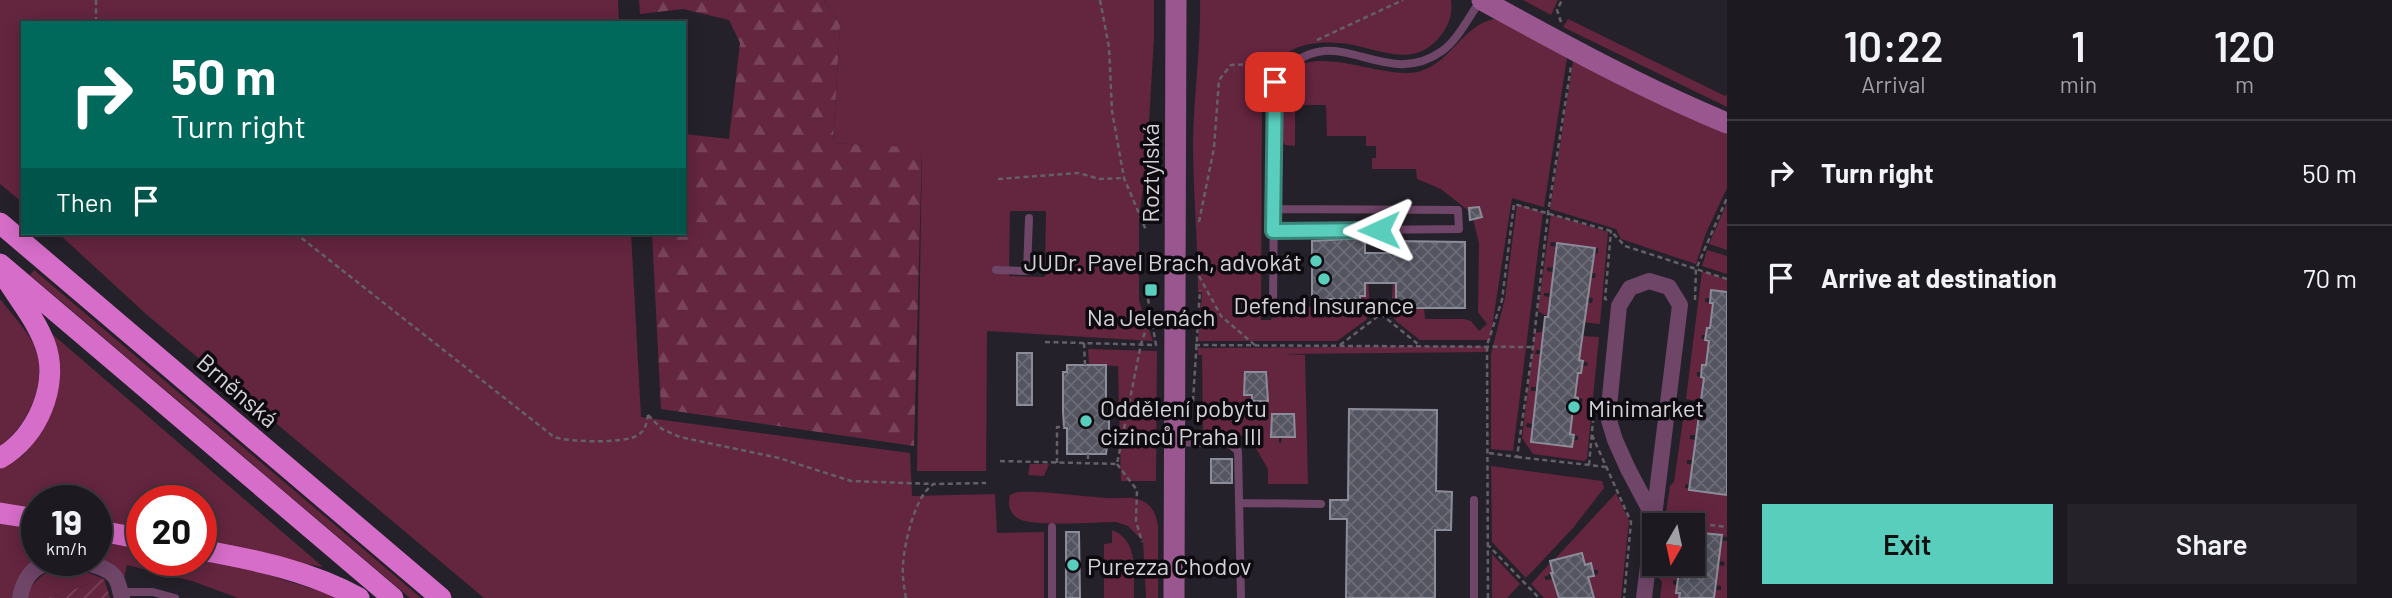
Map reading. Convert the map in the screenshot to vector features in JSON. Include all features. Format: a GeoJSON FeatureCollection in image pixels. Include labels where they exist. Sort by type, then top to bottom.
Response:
{"type":"FeatureCollection","features":[{"type":"Feature","properties":{"kind":"highway","name":"Brněnská"},"geometry":{"type":"LineString","coordinates":[[0,223],[441,598]]}},
{"type":"Feature","properties":{"kind":"highway"},"geometry":{"type":"LineString","coordinates":[[0,264],[393,598]]}},
{"type":"Feature","properties":{"kind":"highway"},"geometry":{"type":"LineString","coordinates":[[0,270],[37,327],[46,347],[49,368],[44,401],[34,425],[22,441],[0,458]]}},
{"type":"Feature","properties":{"kind":"highway"},"geometry":{"type":"LineString","coordinates":[[0,513],[21,516]]}},
{"type":"Feature","properties":{"kind":"highway"},"geometry":{"type":"LineString","coordinates":[[217,554],[287,569],[333,585],[359,598]]}},
{"type":"Feature","properties":{"kind":"main road","name":"Roztylská"},"geometry":{"type":"LineString","coordinates":[[1174,598],[1176,0]]}},
{"type":"Feature","properties":{"kind":"main road"},"geometry":{"type":"LineString","coordinates":[[1481,0],[1667,97],[1727,123]]}},
{"type":"Feature","properties":{"kind":"street"},"geometry":{"type":"LineString","coordinates":[[1651,513],[1628,469],[1608,417],[1619,306],[1630,288],[1649,281],[1670,287],[1680,305],[1655,513]]}},
{"type":"Feature","properties":{"kind":"street"},"geometry":{"type":"LineString","coordinates":[[20,598],[29,575],[39,566],[67,560],[107,570],[115,577],[121,595]]}},
{"type":"Feature","properties":{"kind":"street"},"geometry":{"type":"LineString","coordinates":[[1644,598],[1647,576]]}},
{"type":"Feature","properties":{"kind":"lane"},"geometry":{"type":"LineString","coordinates":[[1273,308],[1275,82],[1294,60],[1325,51],[1344,52],[1402,65],[1424,61],[1444,50],[1481,0]]}},
{"type":"Feature","properties":{"kind":"lane"},"geometry":{"type":"LineString","coordinates":[[1273,231],[1459,229],[1458,210],[1274,209]]}},
{"type":"Feature","properties":{"kind":"lane"},"geometry":{"type":"LineString","coordinates":[[996,270],[1027,271],[1029,218]]}},
{"type":"Feature","properties":{"kind":"lane"},"geometry":{"type":"LineString","coordinates":[[1175,442],[1230,444],[1238,451],[1241,598]]}},
{"type":"Feature","properties":{"kind":"lane"},"geometry":{"type":"LineString","coordinates":[[1474,500],[1474,598]]}},
{"type":"Feature","properties":{"kind":"lane"},"geometry":{"type":"LineString","coordinates":[[1240,503],[1321,504]]}},
{"type":"Feature","properties":{"kind":"lane"},"geometry":{"type":"LineString","coordinates":[[1052,527],[1052,598]]}},
{"type":"Feature","properties":{"kind":"lane"},"geometry":{"type":"LineString","coordinates":[[121,595],[153,592],[175,598]]}},
{"type":"Feature","properties":{"kind":"path"},"geometry":{"type":"LineString","coordinates":[[96,0],[96,21]]}},
{"type":"Feature","properties":{"kind":"path"},"geometry":{"type":"LineString","coordinates":[[1100,0],[1109,47],[1112,111],[1124,178],[1146,230]]}},
{"type":"Feature","properties":{"kind":"path"},"geometry":{"type":"LineString","coordinates":[[1562,0],[1557,10],[1563,27]]}},
{"type":"Feature","properties":{"kind":"path"},"geometry":{"type":"LineString","coordinates":[[1517,457],[1548,213],[1572,59]]}},
{"type":"Feature","properties":{"kind":"path"},"geometry":{"type":"LineString","coordinates":[[998,179],[1079,173],[1099,179],[1124,178]]}},
{"type":"Feature","properties":{"kind":"path"},"geometry":{"type":"LineString","coordinates":[[1680,305],[1695,302],[1696,269],[1727,198]]}},
{"type":"Feature","properties":{"kind":"path"},"geometry":{"type":"LineString","coordinates":[[1488,598],[1487,345],[1502,300],[1514,204],[1611,231],[1625,246],[1727,279]]}},
{"type":"Feature","properties":{"kind":"path"},"geometry":{"type":"LineString","coordinates":[[1611,231],[1605,299],[1619,306]]}},
{"type":"Feature","properties":{"kind":"path"},"geometry":{"type":"LineString","coordinates":[[298,235],[554,437],[586,440],[631,439],[643,431],[648,415],[662,429],[680,437],[779,458],[850,481],[986,483]]}},
{"type":"Feature","properties":{"kind":"path"},"geometry":{"type":"LineString","coordinates":[[1199,276],[1221,316],[1256,346]]}},
{"type":"Feature","properties":{"kind":"path"},"geometry":{"type":"LineString","coordinates":[[1193,400],[1195,323],[1199,290]]}},
{"type":"Feature","properties":{"kind":"path"},"geometry":{"type":"LineString","coordinates":[[1045,342],[1156,345],[1147,293]]}},
{"type":"Feature","properties":{"kind":"path"},"geometry":{"type":"LineString","coordinates":[[1142,542],[1136,521],[1137,490],[1117,464],[1142,344],[1151,314]]}},
{"type":"Feature","properties":{"kind":"path"},"geometry":{"type":"LineString","coordinates":[[1340,345],[1381,314],[1419,345]]}},
{"type":"Feature","properties":{"kind":"path"},"geometry":{"type":"LineString","coordinates":[[1084,343],[1085,365]]}},
{"type":"Feature","properties":{"kind":"path"},"geometry":{"type":"LineString","coordinates":[[1195,345],[1533,347]]}},
{"type":"Feature","properties":{"kind":"path"},"geometry":{"type":"LineString","coordinates":[[1057,463],[1057,427],[1064,427]]}},
{"type":"Feature","properties":{"kind":"path"},"geometry":{"type":"LineString","coordinates":[[1109,432],[1124,432]]}},
{"type":"Feature","properties":{"kind":"path"},"geometry":{"type":"LineString","coordinates":[[1592,435],[1631,522],[1624,598]]}},
{"type":"Feature","properties":{"kind":"path"},"geometry":{"type":"LineString","coordinates":[[1488,453],[1607,467]]}},
{"type":"Feature","properties":{"kind":"path"},"geometry":{"type":"LineString","coordinates":[[1088,454],[1088,463]]}},
{"type":"Feature","properties":{"kind":"path"},"geometry":{"type":"LineString","coordinates":[[1000,461],[1117,464]]}},
{"type":"Feature","properties":{"kind":"path"},"geometry":{"type":"LineString","coordinates":[[906,598],[903,579],[904,553],[921,498],[929,486],[934,484]]}},
{"type":"Feature","properties":{"kind":"path"},"geometry":{"type":"LineString","coordinates":[[1705,524],[1727,527]]}},
{"type":"Feature","properties":{"kind":"path"},"geometry":{"type":"LineString","coordinates":[[1488,544],[1539,598]]}},
{"type":"Feature","properties":{"kind":"green space"},"geometry":{"type":"Polygon","coordinates":[[[0,0],[618,0],[619,21],[21,21],[21,201],[0,184],[0,0]]]}},
{"type":"Feature","properties":{"kind":"green space"},"geometry":{"type":"Polygon","coordinates":[[[639,0],[824,0],[840,24],[833,143],[922,148],[914,446],[661,409],[652,235],[686,235],[686,134],[729,139],[740,43],[729,20],[683,9],[640,14],[639,0]]]}},
{"type":"Feature","properties":{"kind":"green space"},"geometry":{"type":"Polygon","coordinates":[[[824,0],[1154,0],[1146,171],[1139,215],[1139,301],[1153,341],[987,331],[986,471],[917,471],[922,149],[833,143],[840,24],[824,0]],[[1010,211],[1009,276],[1045,277],[1046,211],[1010,211]]]}},
{"type":"Feature","properties":{"kind":"green space"},"geometry":{"type":"Polygon","coordinates":[[[1200,0],[1451,0],[1449,21],[1445,30],[1428,48],[1417,53],[1395,54],[1348,44],[1304,45],[1282,57],[1273,66],[1267,79],[1262,94],[1261,320],[1271,320],[1274,311],[1282,307],[1360,307],[1360,296],[1365,296],[1365,281],[1368,281],[1370,308],[1366,320],[1337,341],[1198,341],[1202,293],[1198,292],[1193,141],[1200,0]]]}},
{"type":"Feature","properties":{"kind":"green space"},"geometry":{"type":"Polygon","coordinates":[[[1523,0],[1558,0],[1551,15],[1523,0]]]}},
{"type":"Feature","properties":{"kind":"green space"},"geometry":{"type":"Polygon","coordinates":[[[1494,19],[1503,20],[1567,58],[1544,207],[1512,198],[1490,340],[1420,340],[1396,321],[1391,313],[1393,281],[1424,308],[1425,319],[1464,319],[1471,321],[1479,331],[1487,324],[1478,312],[1479,243],[1473,219],[1481,217],[1479,207],[1469,208],[1469,211],[1441,189],[1417,179],[1416,169],[1372,169],[1376,146],[1366,146],[1366,136],[1327,136],[1326,105],[1295,105],[1295,146],[1285,145],[1280,128],[1284,82],[1296,67],[1314,62],[1335,62],[1403,73],[1421,71],[1441,60],[1473,29],[1494,19]]]}},
{"type":"Feature","properties":{"kind":"green space"},"geometry":{"type":"Polygon","coordinates":[[[1568,19],[1725,96],[1727,94],[1727,107],[1563,27],[1568,19]]]}},
{"type":"Feature","properties":{"kind":"green space"},"geometry":{"type":"Polygon","coordinates":[[[1573,61],[1727,133],[1727,188],[1706,233],[1696,264],[1621,239],[1616,229],[1550,209],[1573,61]]]}},
{"type":"Feature","properties":{"kind":"green space"},"geometry":{"type":"Polygon","coordinates":[[[1727,203],[1727,250],[1709,244],[1727,203]]]}},
{"type":"Feature","properties":{"kind":"green space"},"geometry":{"type":"Polygon","coordinates":[[[1517,204],[1543,212],[1513,451],[1491,449],[1491,354],[1505,298],[1517,204]]]}},
{"type":"Feature","properties":{"kind":"green space"},"geometry":{"type":"Polygon","coordinates":[[[1551,214],[1608,232],[1600,324],[1582,322],[1583,309],[1587,310],[1588,302],[1592,303],[1593,298],[1585,297],[1587,284],[1590,284],[1591,278],[1595,278],[1596,274],[1588,272],[1590,260],[1593,260],[1594,253],[1598,254],[1598,248],[1551,242],[1550,246],[1557,247],[1554,268],[1547,267],[1547,271],[1553,272],[1551,293],[1544,293],[1544,296],[1550,297],[1548,317],[1538,311],[1551,214]]]}},
{"type":"Feature","properties":{"kind":"green space"},"geometry":{"type":"Polygon","coordinates":[[[60,235],[631,235],[641,417],[910,453],[912,496],[995,494],[997,533],[1044,532],[1044,598],[484,598],[146,314],[60,235]]]}},
{"type":"Feature","properties":{"kind":"green space"},"geometry":{"type":"Polygon","coordinates":[[[1707,250],[1727,256],[1727,274],[1702,266],[1707,250]]]}},
{"type":"Feature","properties":{"kind":"green space"},"geometry":{"type":"Polygon","coordinates":[[[34,270],[421,598],[410,598],[30,275],[34,270]]]}},
{"type":"Feature","properties":{"kind":"green space"},"geometry":{"type":"Polygon","coordinates":[[[1702,271],[1727,280],[1727,292],[1712,290],[1710,298],[1705,298],[1705,302],[1713,303],[1710,328],[1707,328],[1706,335],[1701,338],[1709,341],[1706,365],[1702,365],[1701,372],[1697,372],[1697,376],[1704,378],[1701,402],[1686,399],[1702,271]]]}},
{"type":"Feature","properties":{"kind":"green space"},"geometry":{"type":"Polygon","coordinates":[[[0,299],[33,343],[39,371],[38,385],[28,413],[20,426],[0,446],[0,299]]]}},
{"type":"Feature","properties":{"kind":"green space"},"geometry":{"type":"Polygon","coordinates":[[[1545,331],[1542,350],[1536,350],[1535,354],[1542,354],[1538,387],[1531,387],[1531,391],[1537,391],[1533,424],[1527,423],[1526,427],[1532,428],[1531,442],[1572,447],[1573,440],[1578,440],[1578,436],[1570,434],[1573,410],[1577,410],[1578,403],[1582,403],[1583,399],[1575,397],[1578,373],[1581,373],[1582,366],[1587,366],[1588,363],[1579,360],[1583,336],[1599,337],[1587,458],[1584,461],[1533,454],[1522,438],[1535,333],[1545,331]]]}},
{"type":"Feature","properties":{"kind":"green space"},"geometry":{"type":"Polygon","coordinates":[[[51,333],[323,567],[217,546],[217,485],[126,485],[126,528],[112,526],[112,485],[21,485],[21,508],[0,504],[0,469],[22,456],[50,414],[51,333]]]}},
{"type":"Feature","properties":{"kind":"green space"},"geometry":{"type":"Polygon","coordinates":[[[1489,346],[1488,352],[1285,354],[1305,355],[1308,484],[1268,484],[1268,469],[1250,438],[1203,434],[1202,355],[1198,355],[1198,348],[1489,346]],[[1246,372],[1244,395],[1252,395],[1252,401],[1267,395],[1266,372],[1246,372]],[[1273,414],[1272,437],[1279,437],[1281,443],[1282,437],[1295,437],[1293,414],[1273,414]]]}},
{"type":"Feature","properties":{"kind":"green space"},"geometry":{"type":"Polygon","coordinates":[[[1088,349],[1157,351],[1156,481],[1121,481],[1118,366],[1089,365],[1088,349]]]}},
{"type":"Feature","properties":{"kind":"green space"},"geometry":{"type":"Polygon","coordinates":[[[1684,413],[1702,416],[1696,435],[1690,435],[1690,439],[1699,441],[1693,460],[1687,460],[1687,464],[1692,464],[1694,478],[1691,477],[1690,485],[1686,484],[1685,488],[1727,494],[1727,537],[1705,534],[1705,513],[1666,513],[1670,486],[1674,482],[1684,413]]]}},
{"type":"Feature","properties":{"kind":"green space"},"geometry":{"type":"Polygon","coordinates":[[[1030,464],[1049,464],[1044,476],[1028,475],[1030,464]]]}},
{"type":"Feature","properties":{"kind":"green space"},"geometry":{"type":"Polygon","coordinates":[[[1491,466],[1602,481],[1604,488],[1573,528],[1526,578],[1492,542],[1491,466]]]}},
{"type":"Feature","properties":{"kind":"green space"},"geometry":{"type":"Polygon","coordinates":[[[1017,492],[1132,498],[1148,504],[1155,514],[1158,526],[1158,598],[1146,598],[1143,541],[1128,526],[1116,522],[1051,523],[1019,519],[1013,515],[1009,502],[1010,495],[1017,492]]]}},
{"type":"Feature","properties":{"kind":"green space"},"geometry":{"type":"Polygon","coordinates":[[[1616,493],[1629,521],[1621,598],[1593,598],[1588,577],[1598,574],[1598,570],[1593,570],[1591,563],[1585,565],[1582,553],[1554,560],[1616,493]]]}},
{"type":"Feature","properties":{"kind":"green space"},"geometry":{"type":"Polygon","coordinates":[[[0,523],[21,527],[21,576],[28,576],[15,598],[0,598],[0,523]]]}},
{"type":"Feature","properties":{"kind":"green space"},"geometry":{"type":"Polygon","coordinates":[[[1112,530],[1121,535],[1131,550],[1134,598],[1104,598],[1104,544],[1112,543],[1112,530]]]}},
{"type":"Feature","properties":{"kind":"green space"},"geometry":{"type":"Polygon","coordinates":[[[1721,541],[1727,541],[1727,598],[1714,598],[1715,590],[1721,590],[1721,586],[1715,585],[1718,565],[1724,566],[1725,562],[1718,561],[1721,541]]]}},
{"type":"Feature","properties":{"kind":"green space"},"geometry":{"type":"Polygon","coordinates":[[[112,544],[126,546],[124,578],[112,570],[112,544]]]}},
{"type":"Feature","properties":{"kind":"green space"},"geometry":{"type":"Polygon","coordinates":[[[1492,554],[1520,584],[1507,598],[1492,598],[1492,554]]]}},
{"type":"Feature","properties":{"kind":"green space"},"geometry":{"type":"Polygon","coordinates":[[[217,563],[252,570],[342,598],[238,598],[172,576],[217,576],[217,563]]]}},
{"type":"Feature","properties":{"kind":"green space"},"geometry":{"type":"Polygon","coordinates":[[[1550,563],[1553,573],[1544,577],[1546,580],[1552,579],[1559,598],[1544,598],[1531,584],[1550,563]]]}},
{"type":"Feature","properties":{"kind":"green space"},"geometry":{"type":"Polygon","coordinates":[[[96,576],[104,579],[47,598],[26,598],[40,577],[96,576]]]}},
{"type":"Feature","properties":{"kind":"green space"},"geometry":{"type":"Polygon","coordinates":[[[1680,576],[1678,580],[1673,580],[1673,584],[1677,585],[1676,592],[1680,593],[1679,598],[1660,598],[1662,582],[1658,577],[1680,576]]]}},
{"type":"Feature","properties":{"kind":"green space"},"geometry":{"type":"Polygon","coordinates":[[[104,579],[110,598],[47,598],[104,579]]]}},
{"type":"Feature","properties":{"kind":"building"},"geometry":{"type":"Polygon","coordinates":[[[1479,207],[1482,217],[1470,220],[1469,208],[1479,207]]]}},
{"type":"Feature","properties":{"kind":"building"},"geometry":{"type":"Polygon","coordinates":[[[1365,238],[1365,253],[1396,253],[1396,241],[1465,242],[1465,308],[1396,308],[1396,283],[1365,283],[1365,296],[1360,296],[1360,299],[1318,299],[1318,296],[1312,296],[1312,241],[1365,238]]]}},
{"type":"Feature","properties":{"kind":"building"},"geometry":{"type":"Polygon","coordinates":[[[1557,243],[1595,248],[1579,360],[1583,361],[1581,373],[1578,373],[1575,397],[1578,398],[1577,410],[1573,410],[1570,434],[1574,435],[1572,447],[1531,442],[1545,317],[1548,317],[1557,243]]]}},
{"type":"Feature","properties":{"kind":"building"},"geometry":{"type":"Polygon","coordinates":[[[1711,290],[1727,292],[1727,495],[1689,490],[1704,378],[1701,377],[1702,365],[1706,365],[1709,341],[1705,340],[1707,328],[1710,328],[1713,303],[1710,303],[1711,290]]]}},
{"type":"Feature","properties":{"kind":"building"},"geometry":{"type":"Polygon","coordinates":[[[1017,353],[1032,353],[1032,405],[1017,405],[1017,353]]]}},
{"type":"Feature","properties":{"kind":"building"},"geometry":{"type":"Polygon","coordinates":[[[1067,365],[1106,365],[1106,415],[1109,415],[1109,432],[1106,454],[1067,454],[1063,372],[1067,372],[1067,365]]]}},
{"type":"Feature","properties":{"kind":"building"},"geometry":{"type":"Polygon","coordinates":[[[1245,372],[1266,372],[1268,401],[1252,401],[1252,395],[1244,395],[1245,372]]]}},
{"type":"Feature","properties":{"kind":"building"},"geometry":{"type":"Polygon","coordinates":[[[1349,409],[1437,410],[1436,491],[1452,492],[1451,530],[1435,530],[1435,598],[1346,598],[1347,519],[1330,519],[1330,500],[1348,500],[1349,409]]]}},
{"type":"Feature","properties":{"kind":"building"},"geometry":{"type":"Polygon","coordinates":[[[1272,414],[1294,414],[1295,437],[1271,437],[1272,414]]]}},
{"type":"Feature","properties":{"kind":"building"},"geometry":{"type":"Polygon","coordinates":[[[1211,459],[1232,459],[1232,483],[1211,483],[1211,459]]]}},
{"type":"Feature","properties":{"kind":"building","name":"Purezza Chodov"},"geometry":{"type":"Polygon","coordinates":[[[1066,532],[1079,532],[1080,598],[1066,598],[1066,532]]]}},
{"type":"Feature","properties":{"kind":"building"},"geometry":{"type":"Polygon","coordinates":[[[1705,533],[1722,535],[1714,598],[1679,598],[1680,593],[1676,593],[1678,576],[1705,576],[1705,533]]]}},
{"type":"Feature","properties":{"kind":"building"},"geometry":{"type":"Polygon","coordinates":[[[1582,553],[1585,565],[1591,563],[1594,576],[1588,577],[1594,598],[1559,598],[1550,561],[1582,553]]]}},
{"type":"Feature","properties":{"kind":"place","name":"JUDr. Pavel Brach, advokát"},"geometry":{"type":"Point","coordinates":[1316,261]}},
{"type":"Feature","properties":{"kind":"place","name":"Defend Insurance"},"geometry":{"type":"Point","coordinates":[1324,279]}},
{"type":"Feature","properties":{"kind":"place","name":"Na Jelenách"},"geometry":{"type":"Point","coordinates":[1151,290]}},
{"type":"Feature","properties":{"kind":"place","name":"Minimarket"},"geometry":{"type":"Point","coordinates":[1574,407]}},
{"type":"Feature","properties":{"kind":"place","name":"Oddělení pobytu cizinců Praha III"},"geometry":{"type":"Point","coordinates":[1086,421]}},
{"type":"Feature","properties":{"kind":"place","name":"Purezza Chodov"},"geometry":{"type":"Point","coordinates":[1073,565]}},
{"type":"Feature","properties":{"kind":"route"},"geometry":{"type":"LineString","coordinates":[[1275,82],[1273,231],[1379,230]]}}]}
